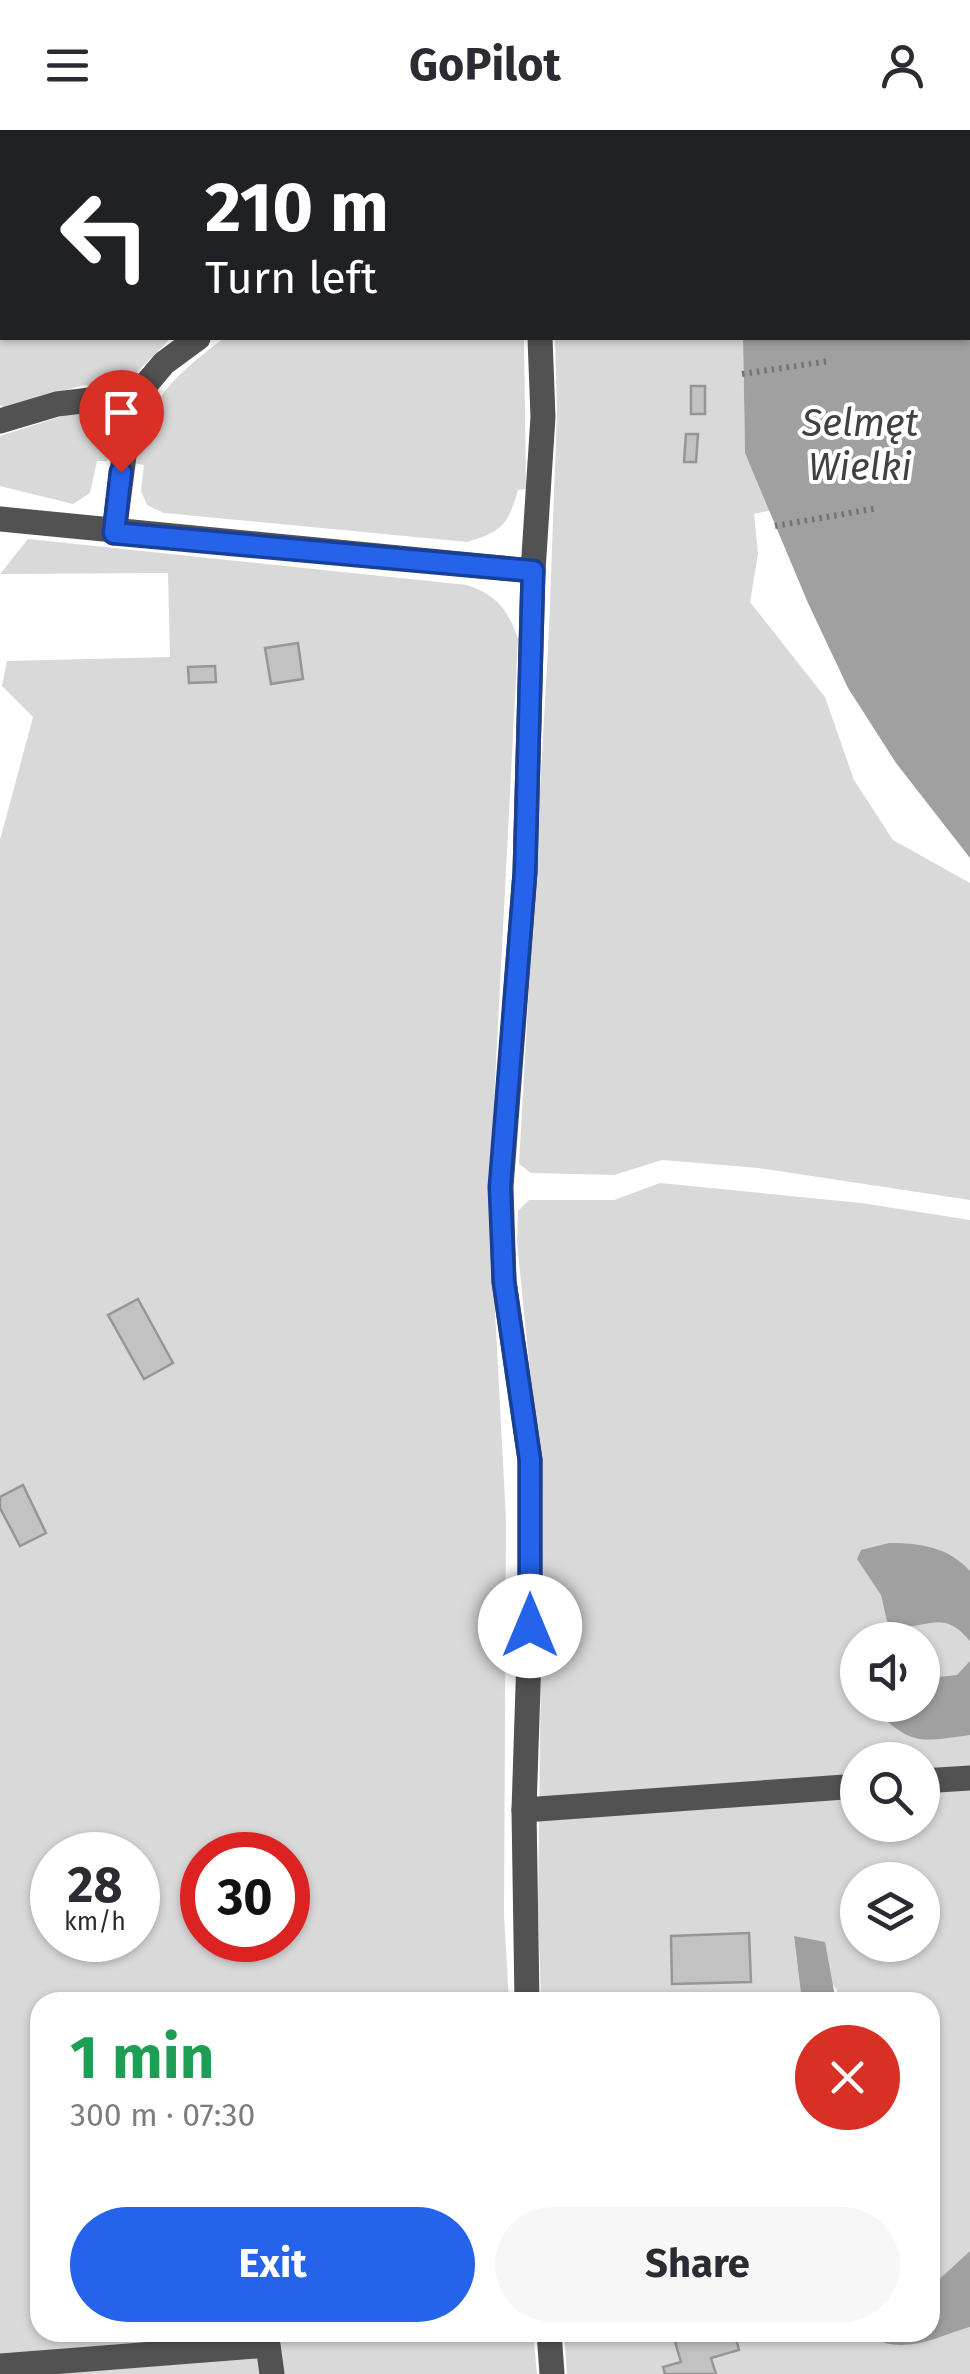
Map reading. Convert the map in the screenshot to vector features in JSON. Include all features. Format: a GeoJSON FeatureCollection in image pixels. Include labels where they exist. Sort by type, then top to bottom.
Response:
{"type":"FeatureCollection","features":[{"type":"Feature","properties":{"kind":"street"},"geometry":{"type":"LineString","coordinates":[[114,533],[131,402],[164,363],[195,340]]}},
{"type":"Feature","properties":{"kind":"street"},"geometry":{"type":"LineString","coordinates":[[527,1992],[524,1810],[530,1460],[504,1282],[500,1187],[525,872],[533,571],[542,418],[540,340]]}},
{"type":"Feature","properties":{"kind":"street"},"geometry":{"type":"LineString","coordinates":[[0,421],[56,404],[90,400],[131,402]]}},
{"type":"Feature","properties":{"kind":"street"},"geometry":{"type":"LineString","coordinates":[[0,519],[533,571]]}},
{"type":"Feature","properties":{"kind":"street"},"geometry":{"type":"LineString","coordinates":[[940,1780],[970,1778]]}},
{"type":"Feature","properties":{"kind":"street"},"geometry":{"type":"LineString","coordinates":[[524,1810],[840,1787]]}},
{"type":"Feature","properties":{"kind":"street"},"geometry":{"type":"LineString","coordinates":[[550,2342],[552,2374]]}},
{"type":"Feature","properties":{"kind":"street"},"geometry":{"type":"LineString","coordinates":[[0,2366],[268,2344],[272,2374]]}},
{"type":"Feature","properties":{"kind":"path"},"geometry":{"type":"LineString","coordinates":[[742,374],[829,361]]}},
{"type":"Feature","properties":{"kind":"path"},"geometry":{"type":"LineString","coordinates":[[775,526],[878,508]]}},
{"type":"Feature","properties":{"kind":"shaded area"},"geometry":{"type":"Polygon","coordinates":[[[0,340],[169,340],[131,378],[112,388],[84,385],[4,408],[0,405],[0,340]]]}},
{"type":"Feature","properties":{"kind":"shaded area"},"geometry":{"type":"Polygon","coordinates":[[[222,340],[524,340],[526,489],[518,490],[502,525],[467,542],[164,513],[147,505],[141,491],[144,465],[133,463],[155,406],[191,365],[222,340]]]}},
{"type":"Feature","properties":{"kind":"shaded area"},"geometry":{"type":"Polygon","coordinates":[[[555,340],[743,340],[745,453],[772,510],[754,514],[758,554],[750,602],[825,697],[854,780],[893,840],[970,883],[970,1200],[758,1168],[662,1160],[614,1175],[531,1173],[519,1164],[549,630],[557,412],[555,340]]]}},
{"type":"Feature","properties":{"kind":"shaded area"},"geometry":{"type":"Polygon","coordinates":[[[75,412],[97,413],[111,422],[107,461],[97,461],[90,493],[73,504],[0,486],[0,436],[75,412]]]}},
{"type":"Feature","properties":{"kind":"shaded area"},"geometry":{"type":"Polygon","coordinates":[[[28,539],[467,585],[500,605],[518,639],[489,1197],[506,1520],[504,1915],[508,1992],[30,1992],[30,2342],[534,2342],[537,2374],[0,2374],[0,840],[33,717],[2,686],[7,661],[170,657],[168,573],[0,574],[28,539]]]}},
{"type":"Feature","properties":{"kind":"shaded area"},"geometry":{"type":"Polygon","coordinates":[[[660,1183],[861,1203],[970,1220],[970,2251],[940,2278],[940,1992],[837,1992],[794,1937],[801,1992],[541,1992],[538,1905],[543,1501],[517,1242],[518,1211],[529,1200],[614,1200],[660,1183]]]}},
{"type":"Feature","properties":{"kind":"shaded area"},"geometry":{"type":"Polygon","coordinates":[[[970,2327],[970,2374],[567,2374],[565,2342],[904,2344],[940,2342],[940,2337],[970,2327]]]}},
{"type":"Feature","properties":{"kind":"water","name":"Selmęt Wielki"},"geometry":{"type":"Polygon","coordinates":[[[743,340],[970,340],[970,858],[896,763],[848,688],[745,453],[743,340]]]}},
{"type":"Feature","properties":{"kind":"water"},"geometry":{"type":"Polygon","coordinates":[[[889,1543],[912,1544],[933,1548],[962,1563],[970,1571],[970,1641],[959,1630],[940,1622],[887,1621],[881,1595],[857,1559],[861,1550],[889,1543]]]}},
{"type":"Feature","properties":{"kind":"water"},"geometry":{"type":"Polygon","coordinates":[[[970,1661],[970,1735],[927,1740],[907,1735],[889,1722],[940,1722],[940,1677],[957,1675],[970,1661]]]}},
{"type":"Feature","properties":{"kind":"water"},"geometry":{"type":"Polygon","coordinates":[[[794,1936],[825,1942],[834,1992],[801,1992],[794,1936]]]}},
{"type":"Feature","properties":{"kind":"water"},"geometry":{"type":"Polygon","coordinates":[[[970,2251],[970,2327],[940,2337],[940,2278],[970,2251]]]}},
{"type":"Feature","properties":{"kind":"water"},"geometry":{"type":"Polygon","coordinates":[[[884,2342],[924,2342],[904,2345],[884,2342]]]}},
{"type":"Feature","properties":{"kind":"building"},"geometry":{"type":"Polygon","coordinates":[[[691,386],[705,386],[705,414],[691,414],[691,386]]]}},
{"type":"Feature","properties":{"kind":"building"},"geometry":{"type":"Polygon","coordinates":[[[686,434],[698,434],[696,462],[684,462],[686,434]]]}},
{"type":"Feature","properties":{"kind":"building"},"geometry":{"type":"Polygon","coordinates":[[[298,643],[303,679],[271,684],[265,648],[298,643]]]}},
{"type":"Feature","properties":{"kind":"building"},"geometry":{"type":"Polygon","coordinates":[[[215,666],[216,682],[189,683],[188,667],[215,666]]]}},
{"type":"Feature","properties":{"kind":"building"},"geometry":{"type":"Polygon","coordinates":[[[138,1299],[173,1363],[144,1379],[108,1315],[138,1299]]]}},
{"type":"Feature","properties":{"kind":"building"},"geometry":{"type":"Polygon","coordinates":[[[23,1485],[46,1533],[20,1546],[0,1508],[0,1497],[23,1485]]]}},
{"type":"Feature","properties":{"kind":"building"},"geometry":{"type":"Polygon","coordinates":[[[749,1933],[751,1982],[672,1984],[671,1936],[749,1933]]]}},
{"type":"Feature","properties":{"kind":"building"},"geometry":{"type":"Polygon","coordinates":[[[675,2342],[737,2342],[739,2350],[711,2358],[716,2374],[665,2374],[663,2367],[681,2362],[675,2342]]]}},
{"type":"Feature","properties":{"kind":"route"},"geometry":{"type":"LineString","coordinates":[[121,472],[114,533],[533,571],[525,872],[500,1187],[504,1282],[530,1460],[530,1626]]}}]}
